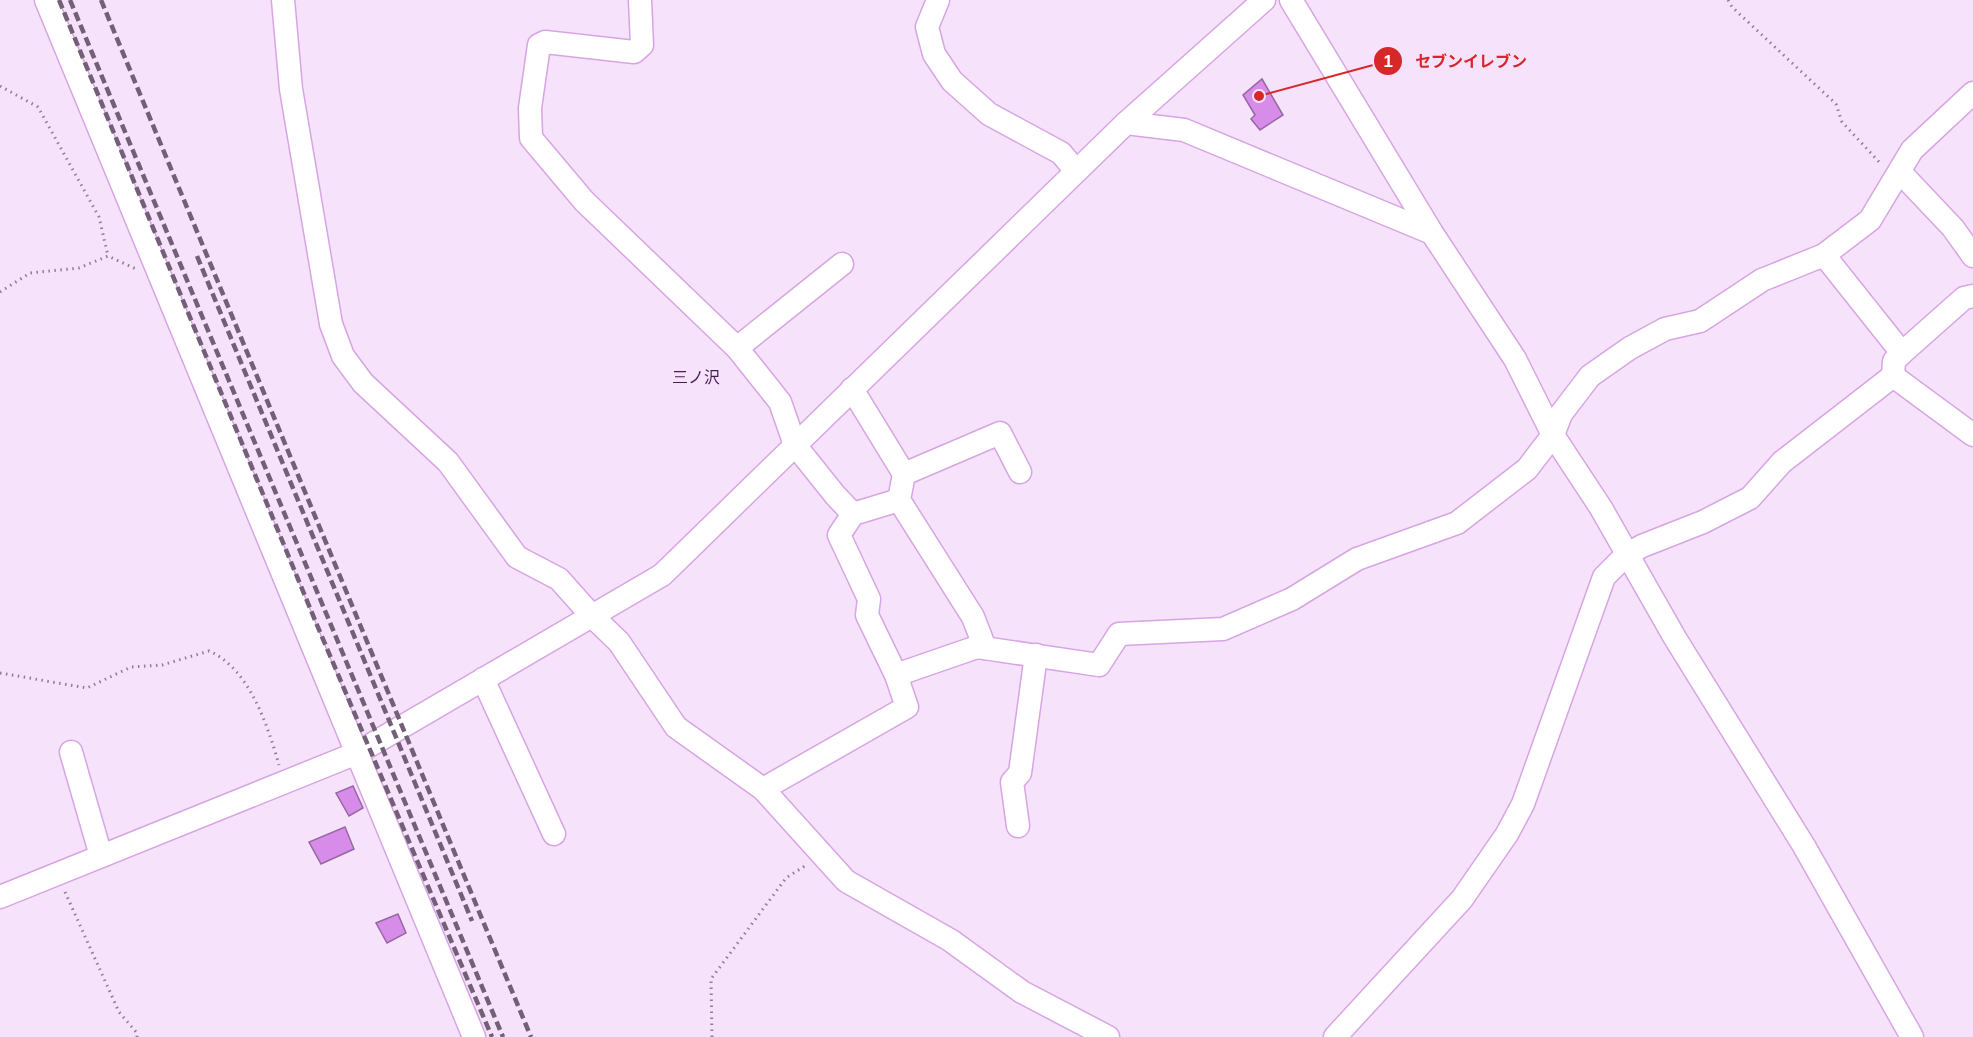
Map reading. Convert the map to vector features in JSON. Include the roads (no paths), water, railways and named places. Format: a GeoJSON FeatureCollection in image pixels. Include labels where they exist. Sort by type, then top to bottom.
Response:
{"type":"FeatureCollection","features":[{"type":"Feature","properties":{"kind":"street"},"geometry":{"type":"LineString","coordinates":[[46,0],[474,1037]]}},
{"type":"Feature","properties":{"kind":"street"},"geometry":{"type":"LineString","coordinates":[[283,0],[293,101],[331,324],[343,356],[363,383],[448,462],[518,557],[560,579],[591,615],[619,642],[676,727],[763,789],[846,881],[950,940],[1022,992],[1108,1037]]}},
{"type":"Feature","properties":{"kind":"street"},"geometry":{"type":"LineString","coordinates":[[640,0],[642,45],[639,50],[634,52],[545,42],[539,45],[530,108],[531,138],[584,201],[737,348],[780,402],[795,445],[834,495],[853,514]]}},
{"type":"Feature","properties":{"kind":"street"},"geometry":{"type":"LineString","coordinates":[[938,0],[927,27],[934,54],[952,81],[989,114],[1061,153],[1076,171]]}},
{"type":"Feature","properties":{"kind":"street"},"geometry":{"type":"LineString","coordinates":[[0,897],[357,753],[662,575],[1125,123],[1264,0]]}},
{"type":"Feature","properties":{"kind":"street"},"geometry":{"type":"LineString","coordinates":[[1291,0],[1432,233],[1515,359],[1553,435],[1601,508],[1626,555],[1804,846],[1912,1037]]}},
{"type":"Feature","properties":{"kind":"street"},"geometry":{"type":"LineString","coordinates":[[896,675],[977,646],[1099,665],[1119,634],[1223,629],[1292,599],[1357,559],[1457,523],[1527,470],[1553,435],[1561,414],[1590,376],[1630,348],[1665,329],[1700,321],[1762,280],[1824,255],[1870,220],[1912,150],[1973,93]]}},
{"type":"Feature","properties":{"kind":"street"},"geometry":{"type":"LineString","coordinates":[[1125,123],[1184,130],[1432,233]]}},
{"type":"Feature","properties":{"kind":"street"},"geometry":{"type":"LineString","coordinates":[[1898,175],[1953,228],[1973,256]]}},
{"type":"Feature","properties":{"kind":"street"},"geometry":{"type":"LineString","coordinates":[[1824,255],[1902,353]]}},
{"type":"Feature","properties":{"kind":"street"},"geometry":{"type":"LineString","coordinates":[[737,348],[842,264]]}},
{"type":"Feature","properties":{"kind":"street"},"geometry":{"type":"LineString","coordinates":[[1335,1037],[1462,899],[1507,834],[1523,804],[1604,577],[1626,555],[1642,546],[1703,522],[1750,498],[1782,462],[1893,376],[1894,361],[1902,353],[1964,298],[1973,296]]}},
{"type":"Feature","properties":{"kind":"street"},"geometry":{"type":"LineString","coordinates":[[1893,376],[1973,435]]}},
{"type":"Feature","properties":{"kind":"street"},"geometry":{"type":"LineString","coordinates":[[852,389],[904,474],[899,501],[973,617],[985,648]]}},
{"type":"Feature","properties":{"kind":"street"},"geometry":{"type":"LineString","coordinates":[[904,474],[1000,433],[1020,472]]}},
{"type":"Feature","properties":{"kind":"street"},"geometry":{"type":"LineString","coordinates":[[763,789],[907,707],[896,675],[867,615],[869,599],[839,535],[853,514],[899,501]]}},
{"type":"Feature","properties":{"kind":"street"},"geometry":{"type":"LineString","coordinates":[[1018,826],[1012,782],[1020,773],[1036,656]]}},
{"type":"Feature","properties":{"kind":"street"},"geometry":{"type":"LineString","coordinates":[[483,679],[554,834]]}},
{"type":"Feature","properties":{"kind":"street"},"geometry":{"type":"LineString","coordinates":[[71,752],[101,856]]}},
{"type":"Feature","properties":{"kind":"railway"},"geometry":{"type":"LineString","coordinates":[[59,0],[317,625],[492,1037]]}},
{"type":"Feature","properties":{"kind":"railway"},"geometry":{"type":"LineString","coordinates":[[70,0],[503,1037]]}},
{"type":"Feature","properties":{"kind":"railway"},"geometry":{"type":"LineString","coordinates":[[101,0],[531,1037]]}},
{"type":"Feature","properties":{"kind":"railway"},"geometry":{"type":"LineString","coordinates":[[197,256],[472,921]]}},
{"type":"Feature","properties":{"kind":"place","name":"セブンイレブン"},"geometry":{"type":"Point","coordinates":[1259,96]}},
{"type":"Feature","properties":{"kind":"district","name":"三ノ沢"},"geometry":{"type":"Point","coordinates":[696,377]}}]}
